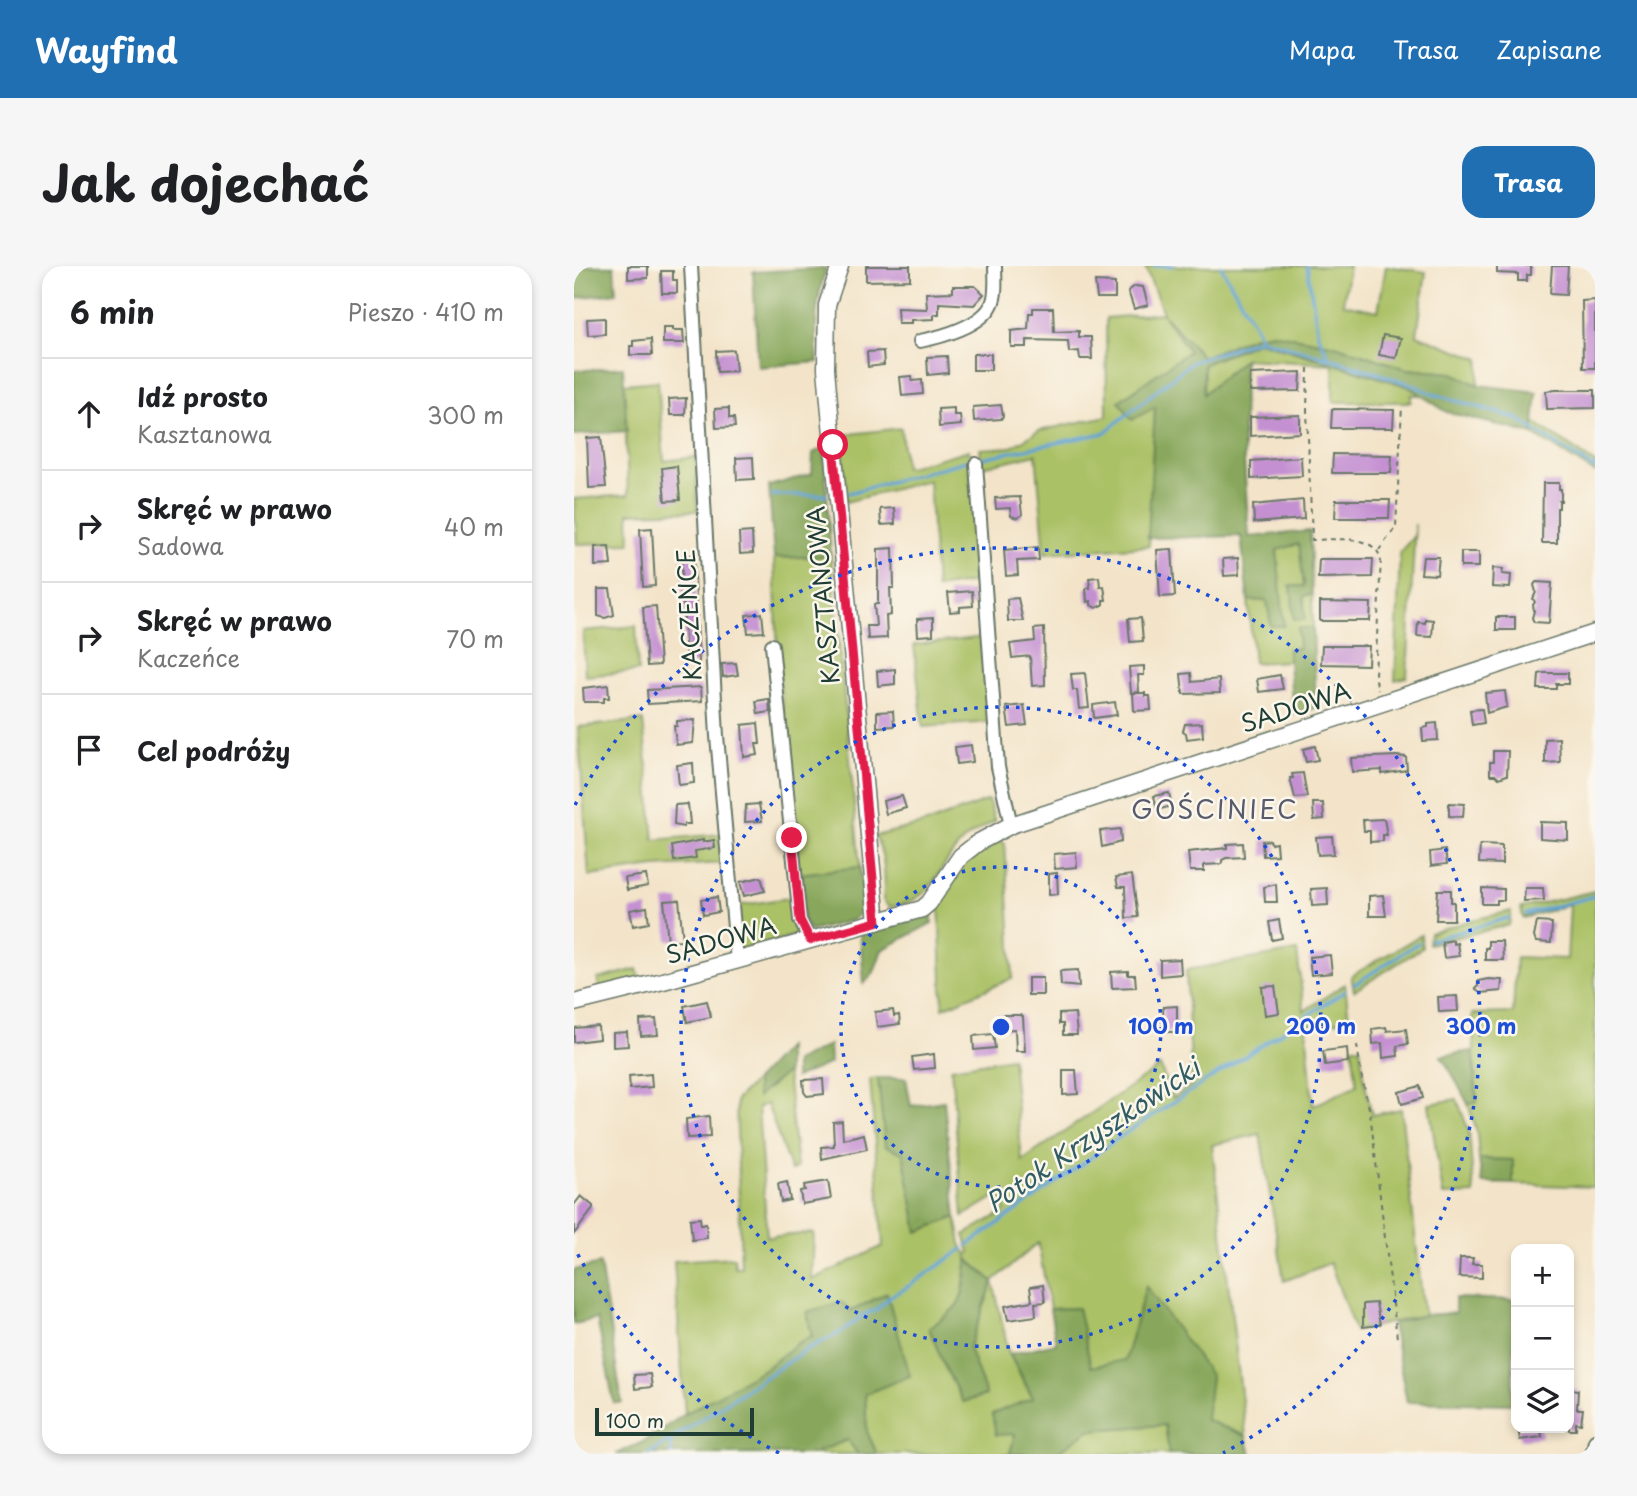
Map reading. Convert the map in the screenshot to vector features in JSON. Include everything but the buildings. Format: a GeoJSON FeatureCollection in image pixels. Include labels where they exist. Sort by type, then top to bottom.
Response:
{"type":"FeatureCollection","features":[{"type":"Feature","properties":{"kind":"street","name":"KACZEŃCE"},"geometry":{"type":"LineString","coordinates":[[691,266],[717,736],[737,961]]}},
{"type":"Feature","properties":{"kind":"street","name":"KASZTANOWA"},"geometry":{"type":"LineString","coordinates":[[840,266],[827,305],[826,369],[877,922]]}},
{"type":"Feature","properties":{"kind":"street"},"geometry":{"type":"LineString","coordinates":[[920,341],[956,331],[974,322],[989,308],[995,289],[995,266]]}},
{"type":"Feature","properties":{"kind":"street"},"geometry":{"type":"LineString","coordinates":[[976,464],[998,766],[1011,825]]}},
{"type":"Feature","properties":{"kind":"street","name":"SADOWA"},"geometry":{"type":"LineString","coordinates":[[574,1003],[922,909],[961,856],[979,842],[1011,825],[1595,633]]}},
{"type":"Feature","properties":{"kind":"street"},"geometry":{"type":"LineString","coordinates":[[772,645],[800,920],[810,940]]}},
{"type":"Feature","properties":{"kind":"street"},"geometry":{"type":"LineString","coordinates":[[1592,1454],[1595,1441]]}},
{"type":"Feature","properties":{"kind":"path"},"geometry":{"type":"LineString","coordinates":[[1308,368],[1312,540],[1355,540],[1378,550],[1381,559],[1375,675],[1378,693]]}},
{"type":"Feature","properties":{"kind":"path"},"geometry":{"type":"LineString","coordinates":[[1378,550],[1396,527],[1402,406]]}},
{"type":"Feature","properties":{"kind":"path"},"geometry":{"type":"LineString","coordinates":[[1357,1045],[1370,1112],[1397,1338]]}},
{"type":"Feature","properties":{"kind":"green space"},"geometry":{"type":"Polygon","coordinates":[[[574,266],[614,266],[616,293],[574,298],[574,266]]]}},
{"type":"Feature","properties":{"kind":"green space"},"geometry":{"type":"Polygon","coordinates":[[[1145,266],[1349,266],[1343,304],[1378,311],[1386,266],[1426,272],[1417,335],[1480,359],[1478,385],[1452,373],[1407,369],[1335,345],[1272,333],[1252,337],[1203,357],[1167,319],[1189,351],[1155,406],[1149,546],[1045,553],[1036,454],[982,467],[980,449],[1011,447],[1039,431],[1107,416],[1106,318],[1163,313],[1145,266]]]}},
{"type":"Feature","properties":{"kind":"green space"},"geometry":{"type":"Polygon","coordinates":[[[826,268],[816,315],[818,362],[758,367],[753,272],[826,268]]]}},
{"type":"Feature","properties":{"kind":"green space"},"geometry":{"type":"Polygon","coordinates":[[[1163,314],[1203,357],[1252,337],[1272,333],[1335,345],[1407,369],[1452,373],[1478,385],[1537,392],[1533,434],[1447,412],[1407,386],[1259,341],[1204,364],[1203,394],[1244,359],[1243,446],[1249,537],[1310,531],[1312,594],[1304,596],[1305,620],[1294,619],[1291,586],[1304,586],[1299,544],[1277,550],[1284,626],[1271,626],[1267,601],[1248,600],[1241,536],[1148,538],[1155,407],[1132,420],[1119,401],[1189,351],[1163,314]]]}},
{"type":"Feature","properties":{"kind":"green space"},"geometry":{"type":"Polygon","coordinates":[[[1259,341],[1407,386],[1421,395],[1411,395],[1411,402],[1333,402],[1333,364],[1244,359],[1203,395],[1204,364],[1259,341]]]}},
{"type":"Feature","properties":{"kind":"green space"},"geometry":{"type":"Polygon","coordinates":[[[623,367],[627,431],[574,435],[574,371],[623,367]]]}},
{"type":"Feature","properties":{"kind":"green space"},"geometry":{"type":"Polygon","coordinates":[[[658,381],[664,461],[696,457],[697,511],[629,513],[630,543],[577,544],[574,499],[628,495],[624,384],[658,381]]]}},
{"type":"Feature","properties":{"kind":"green space"},"geometry":{"type":"Polygon","coordinates":[[[1534,422],[1595,463],[1595,473],[1533,434],[1534,422]]]}},
{"type":"Feature","properties":{"kind":"green space"},"geometry":{"type":"Polygon","coordinates":[[[901,428],[905,468],[969,450],[981,581],[936,588],[929,480],[846,502],[842,435],[901,428]]]}},
{"type":"Feature","properties":{"kind":"green space"},"geometry":{"type":"Polygon","coordinates":[[[824,448],[831,556],[774,558],[769,486],[812,474],[813,453],[824,448]]]}},
{"type":"Feature","properties":{"kind":"green space"},"geometry":{"type":"Polygon","coordinates":[[[1415,524],[1407,677],[1395,680],[1400,552],[1414,536],[1415,524]]]}},
{"type":"Feature","properties":{"kind":"green space"},"geometry":{"type":"Polygon","coordinates":[[[1300,544],[1304,586],[1291,586],[1304,595],[1312,594],[1313,628],[1298,628],[1299,648],[1288,649],[1288,661],[1254,663],[1248,600],[1267,601],[1277,549],[1300,544]]]}},
{"type":"Feature","properties":{"kind":"green space"},"geometry":{"type":"Polygon","coordinates":[[[831,556],[860,867],[799,874],[778,661],[774,558],[831,556]]]}},
{"type":"Feature","properties":{"kind":"green space"},"geometry":{"type":"Polygon","coordinates":[[[636,626],[638,671],[585,676],[583,631],[636,626]]]}},
{"type":"Feature","properties":{"kind":"green space"},"geometry":{"type":"Polygon","coordinates":[[[1298,628],[1313,628],[1316,708],[1293,714],[1288,649],[1299,648],[1298,628]]]}},
{"type":"Feature","properties":{"kind":"green space"},"geometry":{"type":"Polygon","coordinates":[[[985,637],[990,722],[923,727],[914,645],[985,637]]]}},
{"type":"Feature","properties":{"kind":"green space"},"geometry":{"type":"Polygon","coordinates":[[[643,720],[654,840],[721,834],[724,863],[655,867],[589,876],[578,727],[643,720]]]}},
{"type":"Feature","properties":{"kind":"green space"},"geometry":{"type":"Polygon","coordinates":[[[988,800],[995,821],[963,841],[925,892],[904,904],[889,907],[883,900],[884,867],[875,836],[931,822],[988,800]]]}},
{"type":"Feature","properties":{"kind":"green space"},"geometry":{"type":"Polygon","coordinates":[[[998,838],[1005,844],[1013,978],[943,1008],[939,899],[963,863],[998,838]]]}},
{"type":"Feature","properties":{"kind":"green space"},"geometry":{"type":"Polygon","coordinates":[[[860,867],[864,908],[853,920],[810,931],[803,919],[799,874],[860,867]]]}},
{"type":"Feature","properties":{"kind":"green space"},"geometry":{"type":"Polygon","coordinates":[[[1595,891],[1595,1187],[1513,1184],[1513,1160],[1479,1159],[1477,1132],[1468,1104],[1477,1102],[1472,1014],[1513,1013],[1516,957],[1567,959],[1570,905],[1523,918],[1521,908],[1595,891]]]}},
{"type":"Feature","properties":{"kind":"green space"},"geometry":{"type":"Polygon","coordinates":[[[795,897],[800,934],[739,951],[735,906],[795,897]]]}},
{"type":"Feature","properties":{"kind":"green space"},"geometry":{"type":"Polygon","coordinates":[[[931,909],[932,923],[882,950],[874,972],[864,984],[860,933],[931,909]]]}},
{"type":"Feature","properties":{"kind":"green space"},"geometry":{"type":"Polygon","coordinates":[[[1511,911],[1509,925],[1429,944],[1430,933],[1511,911]]]}},
{"type":"Feature","properties":{"kind":"green space"},"geometry":{"type":"Polygon","coordinates":[[[1421,935],[1422,948],[1354,991],[1351,976],[1421,935]]]}},
{"type":"Feature","properties":{"kind":"green space"},"geometry":{"type":"Polygon","coordinates":[[[1297,951],[1304,1011],[1345,984],[1349,1020],[1306,1025],[1313,1106],[1357,1085],[1352,1047],[1360,1047],[1372,1115],[1401,1109],[1424,1315],[1355,1331],[1330,1263],[1284,1281],[1260,1134],[1212,1145],[1246,1436],[1206,1420],[1146,1287],[1125,1360],[1091,1368],[1078,1308],[1050,1309],[1038,1243],[993,1281],[1009,1354],[1033,1399],[1015,1433],[1010,1454],[877,1454],[867,1432],[865,1394],[886,1293],[852,1311],[807,1313],[812,1336],[798,1343],[766,1368],[685,1414],[674,1261],[734,1257],[735,1267],[741,1267],[736,1100],[756,1080],[758,1097],[787,1072],[797,1168],[791,1171],[767,1104],[758,1107],[767,1237],[814,1233],[812,1280],[883,1246],[870,1079],[878,1078],[885,1145],[903,1153],[918,1232],[956,1217],[961,1244],[967,1255],[970,1252],[964,1235],[1005,1211],[998,1195],[963,1216],[951,1068],[1012,1058],[1022,1161],[1160,1066],[1173,1098],[1192,1085],[1186,970],[1297,951]],[[968,1259],[963,1292],[957,1305],[929,1328],[963,1402],[986,1395],[969,1348],[993,1281],[968,1259]]]}},
{"type":"Feature","properties":{"kind":"green space"},"geometry":{"type":"Polygon","coordinates":[[[637,969],[640,979],[599,989],[598,979],[637,969]]]}},
{"type":"Feature","properties":{"kind":"green space"},"geometry":{"type":"Polygon","coordinates":[[[829,1045],[830,1063],[795,1078],[795,1062],[829,1045]]]}},
{"type":"Feature","properties":{"kind":"green space"},"geometry":{"type":"Polygon","coordinates":[[[787,1047],[787,1072],[757,1097],[756,1080],[787,1047]]]}},
{"type":"Feature","properties":{"kind":"green space"},"geometry":{"type":"Polygon","coordinates":[[[1472,1051],[1477,1102],[1468,1104],[1441,1056],[1472,1051]]]}},
{"type":"Feature","properties":{"kind":"green space"},"geometry":{"type":"Polygon","coordinates":[[[878,1078],[906,1078],[911,1106],[944,1101],[956,1217],[918,1232],[903,1153],[885,1146],[878,1078]]]}},
{"type":"Feature","properties":{"kind":"green space"},"geometry":{"type":"Polygon","coordinates":[[[1457,1099],[1469,1132],[1474,1194],[1443,1195],[1429,1104],[1457,1099]]]}},
{"type":"Feature","properties":{"kind":"green space"},"geometry":{"type":"Polygon","coordinates":[[[1479,1159],[1513,1160],[1513,1184],[1482,1183],[1479,1159]]]}},
{"type":"Feature","properties":{"kind":"green space"},"geometry":{"type":"Polygon","coordinates":[[[968,1258],[993,1281],[969,1348],[986,1395],[963,1402],[929,1328],[950,1313],[960,1300],[968,1258]]]}},
{"type":"Feature","properties":{"kind":"green space"},"geometry":{"type":"Polygon","coordinates":[[[600,1264],[622,1403],[614,1403],[597,1319],[574,1324],[574,1270],[600,1264]]]}},
{"type":"Feature","properties":{"kind":"green space"},"geometry":{"type":"Polygon","coordinates":[[[1146,1286],[1211,1376],[1206,1420],[1246,1436],[1251,1454],[1169,1454],[1165,1425],[1089,1430],[1055,1454],[1010,1454],[1015,1434],[996,1435],[992,1414],[1033,1398],[1010,1354],[1056,1343],[1050,1309],[1078,1308],[1091,1367],[1125,1360],[1146,1286]]]}},
{"type":"Feature","properties":{"kind":"green space"},"geometry":{"type":"Polygon","coordinates":[[[887,1293],[910,1376],[865,1394],[867,1432],[877,1454],[858,1454],[847,1440],[812,1454],[616,1454],[641,1443],[685,1414],[766,1368],[798,1343],[812,1336],[807,1312],[841,1302],[852,1311],[887,1293]]]}},
{"type":"Feature","properties":{"kind":"green space"},"geometry":{"type":"Polygon","coordinates":[[[1455,1298],[1511,1300],[1511,1404],[1407,1402],[1392,1324],[1424,1315],[1455,1313],[1455,1298]]]}},
{"type":"Feature","properties":{"kind":"green space"},"geometry":{"type":"Polygon","coordinates":[[[1166,1425],[1169,1454],[1055,1454],[1089,1430],[1166,1425]]]}},
{"type":"Feature","properties":{"kind":"green space"},"geometry":{"type":"Polygon","coordinates":[[[847,1440],[858,1454],[812,1454],[847,1440]]]}},
{"type":"Feature","properties":{"kind":"waterway"},"geometry":{"type":"LineString","coordinates":[[1154,266],[1173,266]]}},
{"type":"Feature","properties":{"kind":"waterway"},"geometry":{"type":"LineString","coordinates":[[1221,266],[1260,338]]}},
{"type":"Feature","properties":{"kind":"waterway"},"geometry":{"type":"LineString","coordinates":[[1307,266],[1318,334],[1329,358]]}},
{"type":"Feature","properties":{"kind":"waterway"},"geometry":{"type":"LineString","coordinates":[[982,458],[1104,433],[1192,362],[1260,339],[1329,358],[1433,394],[1516,418],[1595,469]]}},
{"type":"Feature","properties":{"kind":"waterway"},"geometry":{"type":"LineString","coordinates":[[849,493],[966,461]]}},
{"type":"Feature","properties":{"kind":"waterway"},"geometry":{"type":"LineString","coordinates":[[772,495],[826,495]]}},
{"type":"Feature","properties":{"kind":"waterway","name":"Potok Krzyszkowicki"},"geometry":{"type":"LineString","coordinates":[[1526,914],[1595,896]]}},
{"type":"Feature","properties":{"kind":"waterway","name":"Potok Krzyszkowicki"},"geometry":{"type":"LineString","coordinates":[[1431,940],[1508,918]]}},
{"type":"Feature","properties":{"kind":"waterway"},"geometry":{"type":"LineString","coordinates":[[1355,984],[1418,943]]}},
{"type":"Feature","properties":{"kind":"waterway","name":"Potok Krzyszkowicki"},"geometry":{"type":"LineString","coordinates":[[968,1245],[1120,1137],[1345,991]]}},
{"type":"Feature","properties":{"kind":"waterway","name":"Potok Krzyszkowicki"},"geometry":{"type":"LineString","coordinates":[[649,1454],[809,1348],[842,1332],[863,1315],[876,1310],[892,1295],[963,1249]]}},
{"type":"Feature","properties":{"kind":"waterway"},"geometry":{"type":"LineString","coordinates":[[670,1439],[671,1454]]}},
{"type":"Feature","properties":{"kind":"district","name":"GOŚCINIEC"},"geometry":{"type":"Point","coordinates":[1215,810]}},
{"type":"Feature","properties":{"kind":"route"},"geometry":{"type":"LineString","coordinates":[[792,838],[800,920],[810,940],[877,922],[833,445]]}}]}
